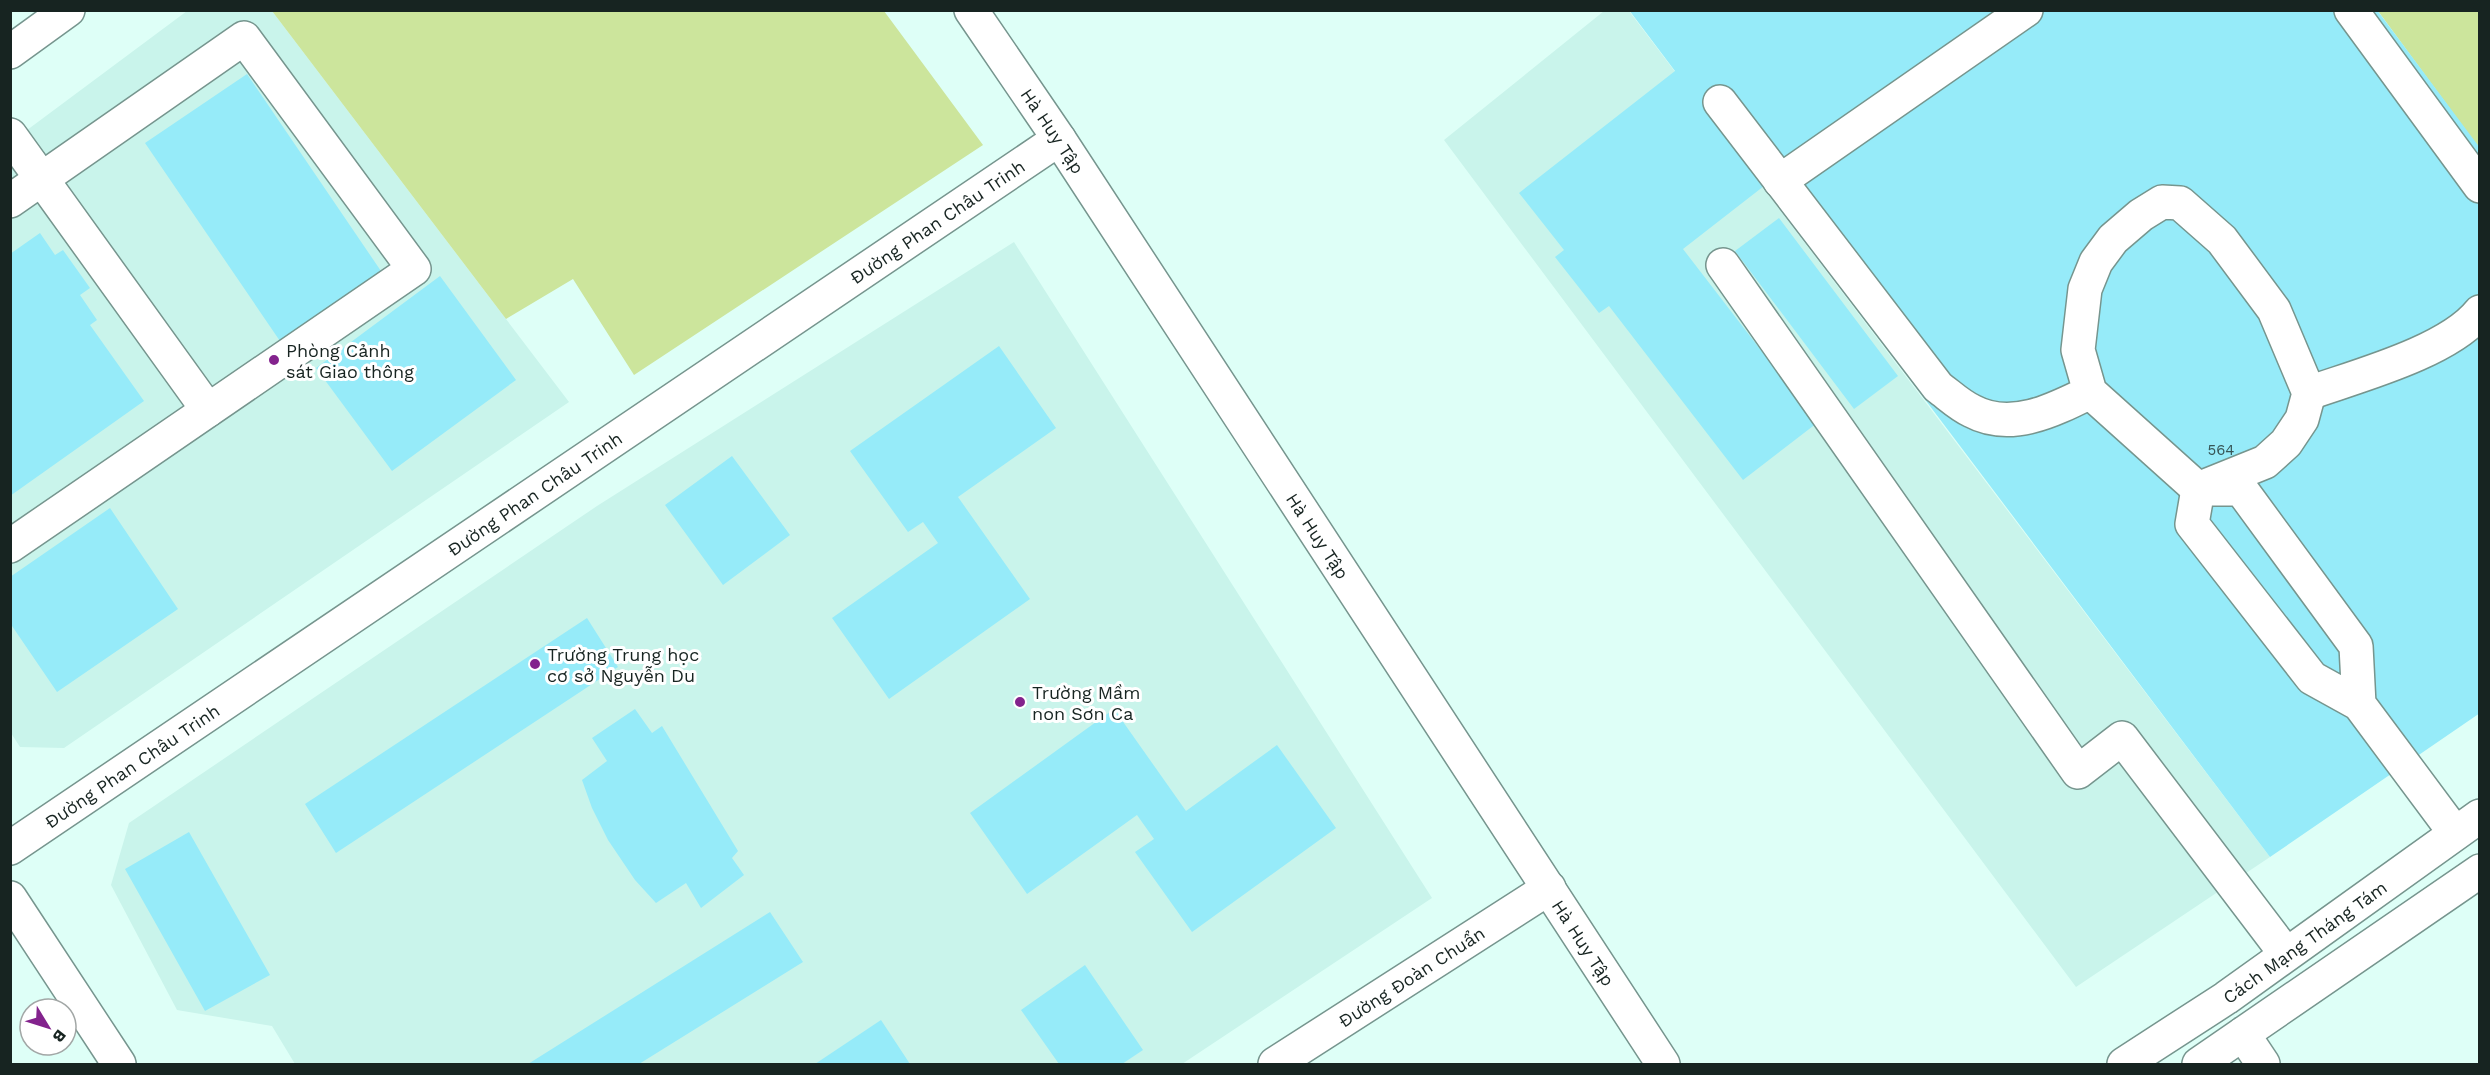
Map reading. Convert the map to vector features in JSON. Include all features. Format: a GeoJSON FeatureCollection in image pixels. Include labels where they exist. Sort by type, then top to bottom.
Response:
{"type":"FeatureCollection","features":[{"type":"Feature","properties":{"kind":"street"},"geometry":{"type":"LineString","coordinates":[[10,52],[68,10]]}},
{"type":"Feature","properties":{"kind":"street","name":"Hà Huy Tập"},"geometry":{"type":"LineString","coordinates":[[971,10],[1059,138],[1663,1065]]}},
{"type":"Feature","properties":{"kind":"street"},"geometry":{"type":"LineString","coordinates":[[1780,182],[2026,10]]}},
{"type":"Feature","properties":{"kind":"street"},"geometry":{"type":"LineString","coordinates":[[2351,10],[2480,186]]}},
{"type":"Feature","properties":{"kind":"street"},"geometry":{"type":"LineString","coordinates":[[10,201],[244,38],[414,269],[10,546]]}},
{"type":"Feature","properties":{"kind":"street"},"geometry":{"type":"LineString","coordinates":[[1720,102],[1938,387],[1956,401],[1987,418],[2001,421],[2018,420],[2065,405],[2090,392]]}},
{"type":"Feature","properties":{"kind":"street"},"geometry":{"type":"LineString","coordinates":[[10,135],[208,410]]}},
{"type":"Feature","properties":{"kind":"street","name":"Đường Phan Châu Trinh"},"geometry":{"type":"LineString","coordinates":[[10,848],[1059,138]]}},
{"type":"Feature","properties":{"kind":"street"},"geometry":{"type":"LineString","coordinates":[[2198,489],[2265,462],[2272,456],[2286,443],[2302,419],[2309,393],[2274,310],[2222,240],[2180,203],[2163,202],[2141,215],[2113,239],[2096,262],[2085,289],[2078,350],[2090,392],[2198,489],[2241,489],[2356,646],[2359,704]]}},
{"type":"Feature","properties":{"kind":"street"},"geometry":{"type":"LineString","coordinates":[[1723,265],[2078,772],[2122,738],[2286,954]]}},
{"type":"Feature","properties":{"kind":"street"},"geometry":{"type":"LineString","coordinates":[[2309,393],[2403,358],[2446,339],[2472,321],[2480,312]]}},
{"type":"Feature","properties":{"kind":"street"},"geometry":{"type":"LineString","coordinates":[[2198,489],[2192,524],[2312,678],[2359,704],[2467,825]]}},
{"type":"Feature","properties":{"kind":"street","name":"Cách Mạng Tháng Tám"},"geometry":{"type":"LineString","coordinates":[[2124,1065],[2226,998],[2467,825]]}},
{"type":"Feature","properties":{"kind":"street"},"geometry":{"type":"LineString","coordinates":[[2199,1065],[2480,872]]}},
{"type":"Feature","properties":{"kind":"street","name":"Đường Đoàn Chuẩn"},"geometry":{"type":"LineString","coordinates":[[1275,1065],[1549,888]]}},
{"type":"Feature","properties":{"kind":"street"},"geometry":{"type":"LineString","coordinates":[[10,898],[119,1065]]}},
{"type":"Feature","properties":{"kind":"street"},"geometry":{"type":"LineString","coordinates":[[2243,1034],[2263,1065]]}},
{"type":"Feature","properties":{"kind":"shaded area","name":"Phòng Cảnh sát Giao thông"},"geometry":{"type":"Polygon","coordinates":[[[187,11],[272,11],[569,402],[64,748],[20,747],[11,733],[11,142],[187,11]]]}},
{"type":"Feature","properties":{"kind":"shaded area"},"geometry":{"type":"Polygon","coordinates":[[[1604,11],[1629,11],[2270,857],[2076,987],[1444,140],[1604,11]]]}},
{"type":"Feature","properties":{"kind":"shaded area"},"geometry":{"type":"Polygon","coordinates":[[[1014,242],[1432,898],[1182,1064],[295,1064],[272,1026],[177,1010],[111,885],[129,823],[597,506],[1014,242]]]}},
{"type":"Feature","properties":{"kind":"green space"},"geometry":{"type":"Polygon","coordinates":[[[272,11],[884,11],[983,145],[634,375],[573,279],[506,319],[272,11]]]}},
{"type":"Feature","properties":{"kind":"green space"},"geometry":{"type":"Polygon","coordinates":[[[2378,11],[2479,11],[2479,148],[2378,11]]]}},
{"type":"Feature","properties":{"kind":"building"},"geometry":{"type":"Polygon","coordinates":[[[1629,10],[2377,10],[2480,148],[2480,713],[2270,857],[1764,186],[1683,249],[1817,423],[1743,480],[1609,306],[1599,313],[1555,257],[1564,250],[1519,193],[1675,71],[1629,10]]]}},
{"type":"Feature","properties":{"kind":"building"},"geometry":{"type":"Polygon","coordinates":[[[247,74],[383,274],[282,344],[145,143],[247,74]]]}},
{"type":"Feature","properties":{"kind":"building"},"geometry":{"type":"Polygon","coordinates":[[[1779,218],[1898,376],[1854,409],[1735,251],[1779,218]]]}},
{"type":"Feature","properties":{"kind":"building"},"geometry":{"type":"Polygon","coordinates":[[[40,233],[55,255],[63,250],[90,288],[80,295],[97,320],[90,325],[144,401],[10,496],[10,254],[40,233]]]}},
{"type":"Feature","properties":{"kind":"building"},"geometry":{"type":"Polygon","coordinates":[[[440,276],[516,380],[392,471],[316,368],[440,276]]]}},
{"type":"Feature","properties":{"kind":"building"},"geometry":{"type":"Polygon","coordinates":[[[999,346],[1056,428],[958,497],[1030,599],[889,699],[832,618],[938,543],[923,522],[908,532],[850,451],[999,346]]]}},
{"type":"Feature","properties":{"kind":"building"},"geometry":{"type":"Polygon","coordinates":[[[732,456],[790,535],[723,585],[665,505],[732,456]]]}},
{"type":"Feature","properties":{"kind":"building"},"geometry":{"type":"Polygon","coordinates":[[[110,508],[178,609],[57,692],[10,623],[10,577],[110,508]]]}},
{"type":"Feature","properties":{"kind":"building"},"geometry":{"type":"Polygon","coordinates":[[[587,618],[618,667],[336,853],[305,804],[587,618]]]}},
{"type":"Feature","properties":{"kind":"building"},"geometry":{"type":"Polygon","coordinates":[[[635,709],[652,733],[662,726],[738,851],[732,858],[744,875],[701,908],[686,883],[656,903],[635,880],[608,840],[592,808],[582,780],[607,761],[592,738],[635,709]]]}},
{"type":"Feature","properties":{"kind":"building"},"geometry":{"type":"Polygon","coordinates":[[[1114,709],[1186,811],[1277,745],[1336,828],[1192,932],[1135,852],[1154,839],[1137,815],[1027,894],[970,813],[1114,709]]]}},
{"type":"Feature","properties":{"kind":"building"},"geometry":{"type":"Polygon","coordinates":[[[189,832],[270,975],[205,1011],[125,869],[189,832]]]}},
{"type":"Feature","properties":{"kind":"building"},"geometry":{"type":"Polygon","coordinates":[[[770,912],[803,962],[639,1064],[528,1064],[770,912]]]}},
{"type":"Feature","properties":{"kind":"building"},"geometry":{"type":"Polygon","coordinates":[[[1085,965],[1143,1050],[1122,1064],[1059,1064],[1021,1010],[1085,965]]]}},
{"type":"Feature","properties":{"kind":"building"},"geometry":{"type":"Polygon","coordinates":[[[881,1020],[910,1064],[815,1064],[881,1020]]]}},
{"type":"Feature","properties":{"kind":"place","name":"Phòng Cảnh sát Giao thông"},"geometry":{"type":"Point","coordinates":[274,360]}},
{"type":"Feature","properties":{"kind":"place","name":"Trường Trung học cơ sở Nguyễn Du"},"geometry":{"type":"Point","coordinates":[535,664]}},
{"type":"Feature","properties":{"kind":"place","name":"Trường Mầm non Sơn Ca"},"geometry":{"type":"Point","coordinates":[1020,702]}}]}
